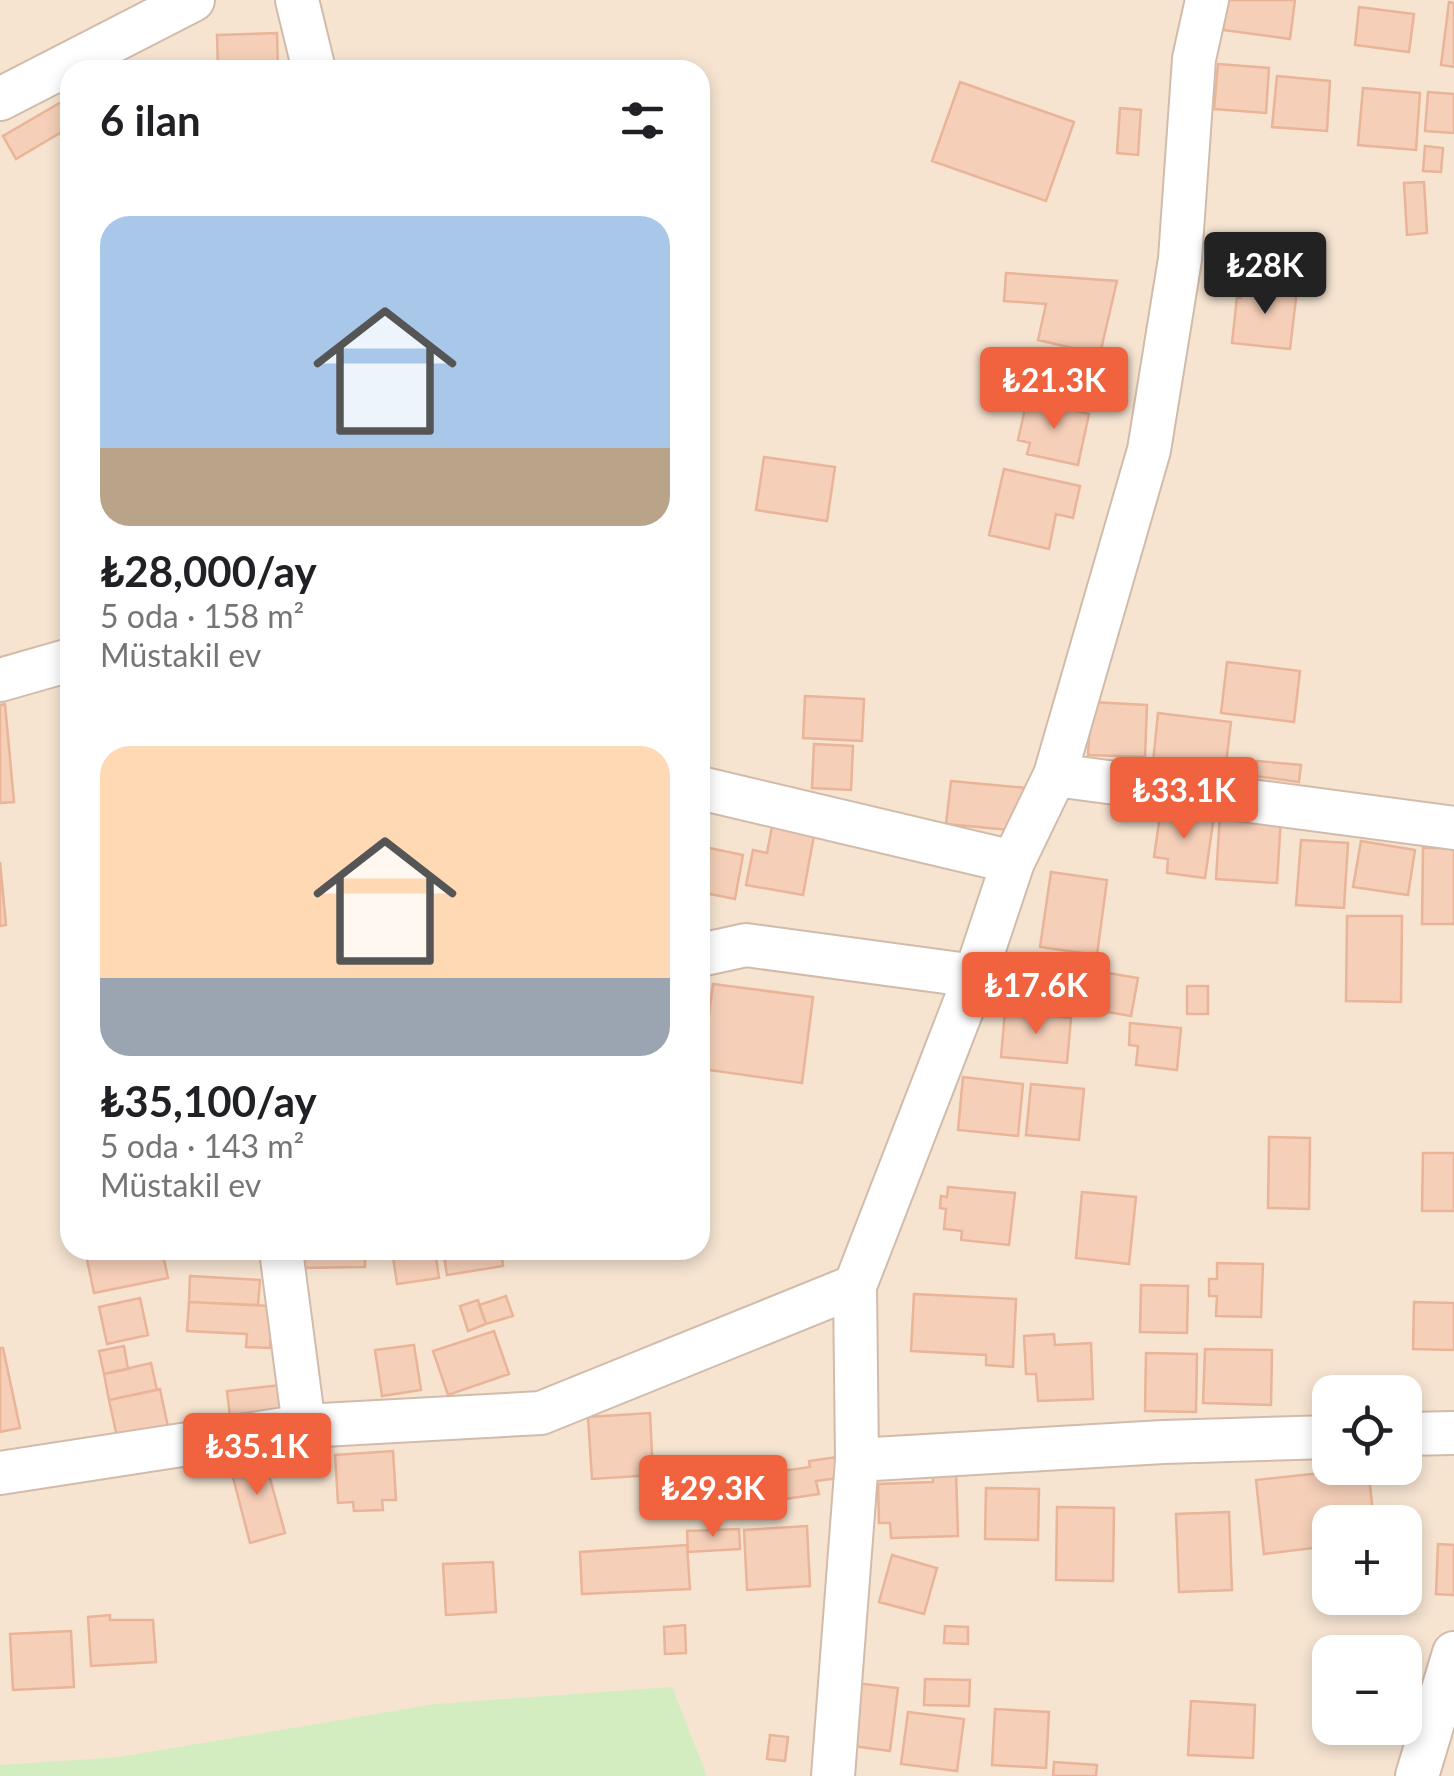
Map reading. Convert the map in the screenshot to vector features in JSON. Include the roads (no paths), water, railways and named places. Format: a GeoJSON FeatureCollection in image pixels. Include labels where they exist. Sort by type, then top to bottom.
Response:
{"type":"FeatureCollection","features":[{"type":"Feature","properties":{"kind":"street"},"geometry":{"type":"LineString","coordinates":[[76,60],[193,0]]}},
{"type":"Feature","properties":{"kind":"street"},"geometry":{"type":"LineString","coordinates":[[297,0],[312,60]]}},
{"type":"Feature","properties":{"kind":"street"},"geometry":{"type":"LineString","coordinates":[[833,1776],[857,1460],[855,1286],[975,976],[1013,862],[1055,775],[1149,450],[1180,259],[1194,59],[1207,0]]}},
{"type":"Feature","properties":{"kind":"street"},"geometry":{"type":"LineString","coordinates":[[0,99],[60,68]]}},
{"type":"Feature","properties":{"kind":"street"},"geometry":{"type":"LineString","coordinates":[[0,680],[60,663]]}},
{"type":"Feature","properties":{"kind":"street"},"geometry":{"type":"LineString","coordinates":[[1055,775],[1454,828]]}},
{"type":"Feature","properties":{"kind":"street"},"geometry":{"type":"LineString","coordinates":[[710,790],[1013,862]]}},
{"type":"Feature","properties":{"kind":"street"},"geometry":{"type":"LineString","coordinates":[[710,953],[746,945],[975,976]]}},
{"type":"Feature","properties":{"kind":"street"},"geometry":{"type":"LineString","coordinates":[[282,1260],[304,1426]]}},
{"type":"Feature","properties":{"kind":"street"},"geometry":{"type":"LineString","coordinates":[[0,1473],[304,1426],[541,1413],[855,1286]]}},
{"type":"Feature","properties":{"kind":"street"},"geometry":{"type":"LineString","coordinates":[[1422,1434],[1454,1433]]}},
{"type":"Feature","properties":{"kind":"street"},"geometry":{"type":"LineString","coordinates":[[857,1460],[1312,1438]]}},
{"type":"Feature","properties":{"kind":"street"},"geometry":{"type":"LineString","coordinates":[[1416,1776],[1454,1653]]}}]}
